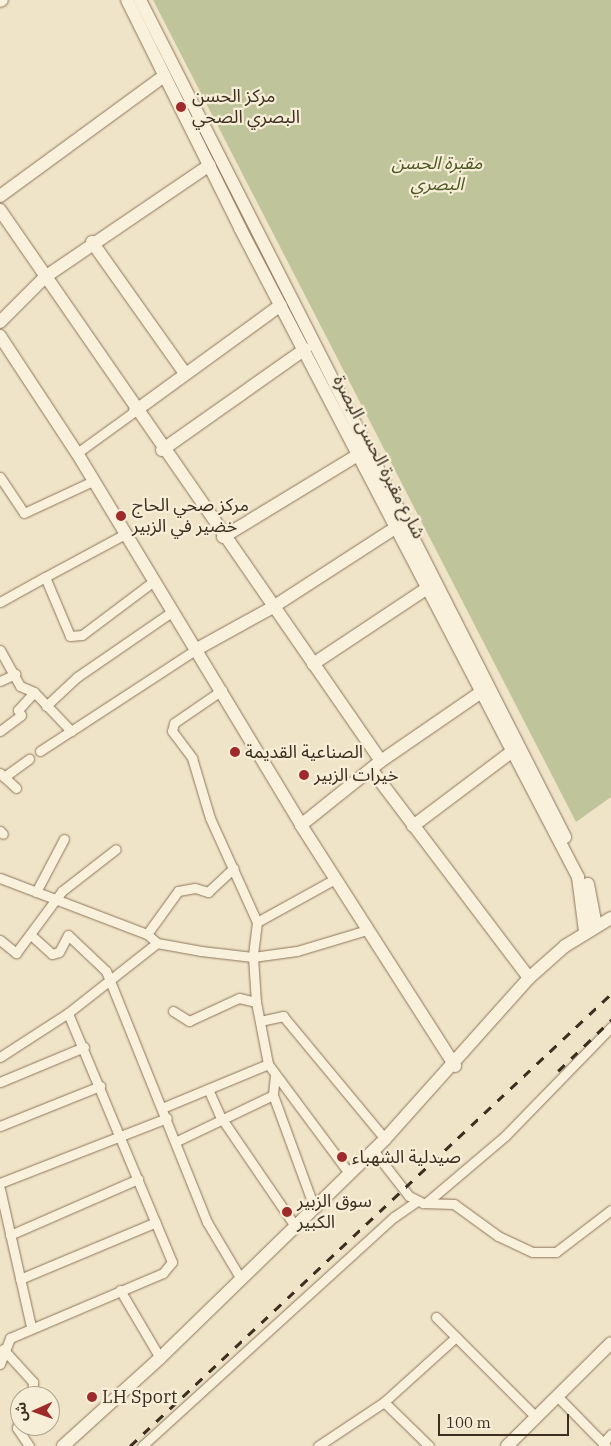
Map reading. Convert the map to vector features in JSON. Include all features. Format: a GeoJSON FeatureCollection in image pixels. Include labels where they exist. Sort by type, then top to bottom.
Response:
{"type":"FeatureCollection","features":[{"type":"Feature","properties":{"kind":"street","name":"شارع مقبرة الحسن البصرة"},"geometry":{"type":"LineString","coordinates":[[127,0],[240,228],[305,350],[341,406],[358,455],[510,753],[578,877],[585,932]]}},
{"type":"Feature","properties":{"kind":"street","name":"شارع مقبرة الحسن البصرة"},"geometry":{"type":"LineString","coordinates":[[140,0],[253,220],[341,406],[584,874],[596,926]]}},
{"type":"Feature","properties":{"kind":"street"},"geometry":{"type":"LineString","coordinates":[[0,196],[164,76]]}},
{"type":"Feature","properties":{"kind":"street"},"geometry":{"type":"LineString","coordinates":[[0,322],[45,277],[92,242],[210,165]]}},
{"type":"Feature","properties":{"kind":"street"},"geometry":{"type":"LineString","coordinates":[[0,210],[135,411],[313,664],[413,826],[529,978]]}},
{"type":"Feature","properties":{"kind":"street"},"geometry":{"type":"LineString","coordinates":[[240,228],[253,220]]}},
{"type":"Feature","properties":{"kind":"street"},"geometry":{"type":"LineString","coordinates":[[92,242],[184,372]]}},
{"type":"Feature","properties":{"kind":"street"},"geometry":{"type":"LineString","coordinates":[[78,453],[184,372],[281,305]]}},
{"type":"Feature","properties":{"kind":"street"},"geometry":{"type":"LineString","coordinates":[[0,336],[78,453],[125,534],[222,690],[301,825],[455,1066]]}},
{"type":"Feature","properties":{"kind":"street"},"geometry":{"type":"LineString","coordinates":[[162,450],[305,350]]}},
{"type":"Feature","properties":{"kind":"street"},"geometry":{"type":"LineString","coordinates":[[223,537],[358,455]]}},
{"type":"Feature","properties":{"kind":"street"},"geometry":{"type":"LineString","coordinates":[[0,478],[24,513],[93,481]]}},
{"type":"Feature","properties":{"kind":"street"},"geometry":{"type":"LineString","coordinates":[[40,751],[197,649],[273,607],[395,528]]}},
{"type":"Feature","properties":{"kind":"street"},"geometry":{"type":"LineString","coordinates":[[1,598],[45,577],[125,534]]}},
{"type":"Feature","properties":{"kind":"street"},"geometry":{"type":"LineString","coordinates":[[45,577],[67,631],[76,637],[154,581]]}},
{"type":"Feature","properties":{"kind":"street"},"geometry":{"type":"LineString","coordinates":[[313,664],[426,589]]}},
{"type":"Feature","properties":{"kind":"street"},"geometry":{"type":"LineString","coordinates":[[46,706],[77,678],[173,611]]}},
{"type":"Feature","properties":{"kind":"street"},"geometry":{"type":"LineString","coordinates":[[0,650],[25,692],[34,692],[71,731]]}},
{"type":"Feature","properties":{"kind":"street"},"geometry":{"type":"LineString","coordinates":[[0,681],[15,674]]}},
{"type":"Feature","properties":{"kind":"street"},"geometry":{"type":"LineString","coordinates":[[222,690],[174,724],[172,731],[192,758],[210,818],[257,922],[253,957],[256,1002],[268,1064],[349,1173]]}},
{"type":"Feature","properties":{"kind":"street"},"geometry":{"type":"LineString","coordinates":[[0,732],[20,715],[18,710],[34,692]]}},
{"type":"Feature","properties":{"kind":"street"},"geometry":{"type":"LineString","coordinates":[[301,825],[376,765],[480,693]]}},
{"type":"Feature","properties":{"kind":"street"},"geometry":{"type":"LineString","coordinates":[[413,826],[510,753]]}},
{"type":"Feature","properties":{"kind":"street"},"geometry":{"type":"LineString","coordinates":[[16,788],[2,775],[30,759]]}},
{"type":"Feature","properties":{"kind":"street"},"geometry":{"type":"LineString","coordinates":[[36,892],[64,839]]}},
{"type":"Feature","properties":{"kind":"street"},"geometry":{"type":"LineString","coordinates":[[0,940],[16,953],[32,936],[70,885],[116,849]]}},
{"type":"Feature","properties":{"kind":"street"},"geometry":{"type":"LineString","coordinates":[[147,934],[178,891],[196,888],[208,892],[234,868]]}},
{"type":"Feature","properties":{"kind":"street"},"geometry":{"type":"LineString","coordinates":[[0,878],[147,934],[158,943],[253,957],[297,950],[367,930]]}},
{"type":"Feature","properties":{"kind":"street"},"geometry":{"type":"LineString","coordinates":[[257,922],[335,879]]}},
{"type":"Feature","properties":{"kind":"street"},"geometry":{"type":"LineString","coordinates":[[63,1446],[160,1358],[385,1139],[455,1066],[529,978],[585,932],[611,918]]}},
{"type":"Feature","properties":{"kind":"street"},"geometry":{"type":"LineString","coordinates":[[32,936],[52,954],[59,952],[68,935],[106,971],[108,983],[167,1118],[215,1240],[241,1279]]}},
{"type":"Feature","properties":{"kind":"street"},"geometry":{"type":"LineString","coordinates":[[0,1057],[68,1013],[158,943]]}},
{"type":"Feature","properties":{"kind":"street"},"geometry":{"type":"LineString","coordinates":[[173,1011],[189,1020],[239,998],[256,1002]]}},
{"type":"Feature","properties":{"kind":"street"},"geometry":{"type":"LineString","coordinates":[[0,1364],[3,1349],[10,1338],[171,1266],[156,1222],[84,1047],[68,1013]]}},
{"type":"Feature","properties":{"kind":"street"},"geometry":{"type":"LineString","coordinates":[[260,1021],[283,1016],[385,1139]]}},
{"type":"Feature","properties":{"kind":"street"},"geometry":{"type":"LineString","coordinates":[[142,1446],[394,1217],[422,1202],[506,1136],[611,1027]]}},
{"type":"Feature","properties":{"kind":"street"},"geometry":{"type":"LineString","coordinates":[[0,1082],[84,1047]]}},
{"type":"Feature","properties":{"kind":"street"},"geometry":{"type":"LineString","coordinates":[[162,1108],[268,1064]]}},
{"type":"Feature","properties":{"kind":"street"},"geometry":{"type":"LineString","coordinates":[[276,1075],[273,1095],[314,1207]]}},
{"type":"Feature","properties":{"kind":"street"},"geometry":{"type":"LineString","coordinates":[[0,1126],[100,1086]]}},
{"type":"Feature","properties":{"kind":"street"},"geometry":{"type":"LineString","coordinates":[[208,1089],[220,1116],[295,1226]]}},
{"type":"Feature","properties":{"kind":"street"},"geometry":{"type":"LineString","coordinates":[[176,1141],[220,1116],[273,1095]]}},
{"type":"Feature","properties":{"kind":"street"},"geometry":{"type":"LineString","coordinates":[[0,1183],[167,1118]]}},
{"type":"Feature","properties":{"kind":"street"},"geometry":{"type":"LineString","coordinates":[[373,1150],[422,1202],[454,1204],[498,1236],[546,1255],[566,1246],[611,1210]]}},
{"type":"Feature","properties":{"kind":"street"},"geometry":{"type":"LineString","coordinates":[[10,1234],[138,1179]]}},
{"type":"Feature","properties":{"kind":"street"},"geometry":{"type":"LineString","coordinates":[[0,1189],[31,1328]]}},
{"type":"Feature","properties":{"kind":"street"},"geometry":{"type":"LineString","coordinates":[[20,1279],[156,1222]]}},
{"type":"Feature","properties":{"kind":"street"},"geometry":{"type":"LineString","coordinates":[[120,1290],[160,1358]]}},
{"type":"Feature","properties":{"kind":"street"},"geometry":{"type":"LineString","coordinates":[[436,1317],[536,1417]]}},
{"type":"Feature","properties":{"kind":"street"},"geometry":{"type":"LineString","coordinates":[[318,1446],[384,1402],[456,1337]]}},
{"type":"Feature","properties":{"kind":"street"},"geometry":{"type":"LineString","coordinates":[[509,1446],[611,1342]]}},
{"type":"Feature","properties":{"kind":"street"},"geometry":{"type":"LineString","coordinates":[[3,1349],[33,1382],[33,1386]]}},
{"type":"Feature","properties":{"kind":"street"},"geometry":{"type":"LineString","coordinates":[[557,1396],[604,1444],[611,1434]]}},
{"type":"Feature","properties":{"kind":"street"},"geometry":{"type":"LineString","coordinates":[[384,1402],[429,1446]]}},
{"type":"Feature","properties":{"kind":"green space","name":"مقبرة الحسن البصري"},"geometry":{"type":"Polygon","coordinates":[[[153,0],[611,0],[611,797],[576,822],[153,0]]]}},
{"type":"Feature","properties":{"kind":"railway"},"geometry":{"type":"LineString","coordinates":[[130,1446],[611,994]]}},
{"type":"Feature","properties":{"kind":"railway"},"geometry":{"type":"LineString","coordinates":[[558,1071],[611,1020]]}},
{"type":"Feature","properties":{"kind":"place","name":"مركز الحسن البصري الصحي"},"geometry":{"type":"Point","coordinates":[181,107]}},
{"type":"Feature","properties":{"kind":"place","name":"مركز صحي الحاج خضير في الزبير"},"geometry":{"type":"Point","coordinates":[121,516]}},
{"type":"Feature","properties":{"kind":"place","name":"الصناعية القديمة"},"geometry":{"type":"Point","coordinates":[235,752]}},
{"type":"Feature","properties":{"kind":"place","name":"خيرات الزبير"},"geometry":{"type":"Point","coordinates":[304,775]}},
{"type":"Feature","properties":{"kind":"place","name":"صيدلية الشهباء"},"geometry":{"type":"Point","coordinates":[342,1157]}},
{"type":"Feature","properties":{"kind":"place","name":"سوق الزبير الكبير"},"geometry":{"type":"Point","coordinates":[287,1212]}},
{"type":"Feature","properties":{"kind":"place","name":"LH Sport"},"geometry":{"type":"Point","coordinates":[92,1397]}}]}
